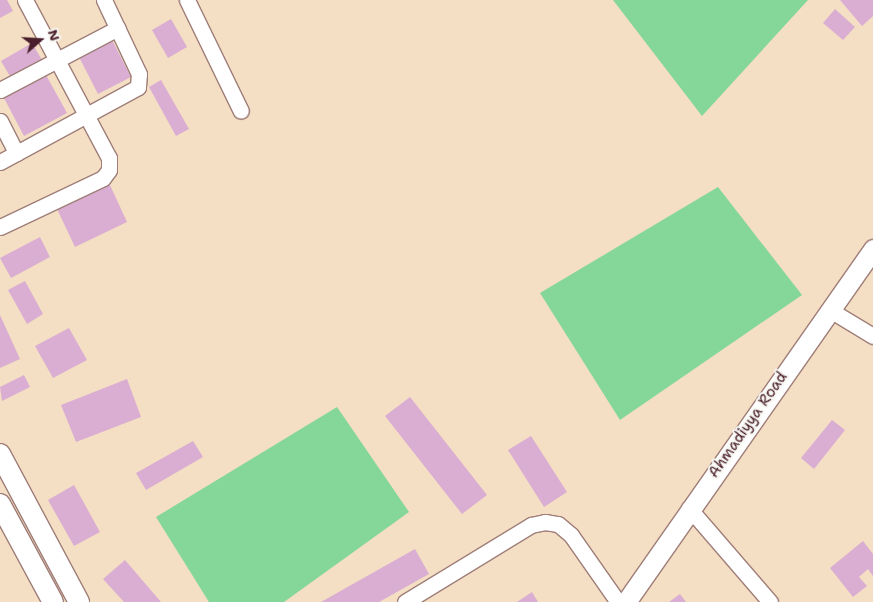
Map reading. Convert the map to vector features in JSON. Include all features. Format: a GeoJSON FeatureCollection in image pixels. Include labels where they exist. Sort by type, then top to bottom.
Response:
{"type":"FeatureCollection","features":[{"type":"Feature","properties":{"kind":"main road"},"geometry":{"type":"LineString","coordinates":[[0,455],[79,602]]}},
{"type":"Feature","properties":{"kind":"main road"},"geometry":{"type":"LineString","coordinates":[[0,504],[53,602]]}},
{"type":"Feature","properties":{"kind":"street"},"geometry":{"type":"LineString","coordinates":[[0,227],[103,178],[110,170],[109,158],[25,0]]}},
{"type":"Feature","properties":{"kind":"street"},"geometry":{"type":"LineString","coordinates":[[0,162],[87,117],[138,87],[139,74],[104,0]]}},
{"type":"Feature","properties":{"kind":"street"},"geometry":{"type":"LineString","coordinates":[[187,0],[241,111]]}},
{"type":"Feature","properties":{"kind":"street"},"geometry":{"type":"LineString","coordinates":[[0,90],[118,28]]}},
{"type":"Feature","properties":{"kind":"street"},"geometry":{"type":"LineString","coordinates":[[0,122],[16,153]]}},
{"type":"Feature","properties":{"kind":"street","name":"Ahmadiyya Road"},"geometry":{"type":"LineString","coordinates":[[626,602],[689,508],[873,250]]}},
{"type":"Feature","properties":{"kind":"street"},"geometry":{"type":"LineString","coordinates":[[830,310],[873,336]]}},
{"type":"Feature","properties":{"kind":"street"},"geometry":{"type":"LineString","coordinates":[[689,508],[770,602]]}},
{"type":"Feature","properties":{"kind":"street"},"geometry":{"type":"LineString","coordinates":[[405,602],[531,525],[545,522],[558,524],[571,534],[618,602]]}},
{"type":"Feature","properties":{"kind":"green space"},"geometry":{"type":"Polygon","coordinates":[[[613,0],[808,0],[702,116],[613,0]]]}},
{"type":"Feature","properties":{"kind":"green space"},"geometry":{"type":"Polygon","coordinates":[[[718,187],[802,295],[620,420],[540,293],[718,187]]]}},
{"type":"Feature","properties":{"kind":"green space"},"geometry":{"type":"Polygon","coordinates":[[[337,407],[409,512],[284,602],[209,602],[156,517],[337,407]]]}},
{"type":"Feature","properties":{"kind":"building"},"geometry":{"type":"Polygon","coordinates":[[[0,0],[7,0],[13,11],[0,18],[0,0]]]}},
{"type":"Feature","properties":{"kind":"building"},"geometry":{"type":"Polygon","coordinates":[[[840,0],[873,0],[873,16],[862,26],[840,0]]]}},
{"type":"Feature","properties":{"kind":"building"},"geometry":{"type":"Polygon","coordinates":[[[835,9],[855,27],[843,40],[823,23],[835,9]]]}},
{"type":"Feature","properties":{"kind":"building"},"geometry":{"type":"Polygon","coordinates":[[[171,19],[187,47],[168,58],[152,30],[171,19]]]}},
{"type":"Feature","properties":{"kind":"building"},"geometry":{"type":"Polygon","coordinates":[[[112,40],[131,77],[98,94],[79,57],[112,40]]]}},
{"type":"Feature","properties":{"kind":"building"},"geometry":{"type":"Polygon","coordinates":[[[32,43],[42,60],[11,78],[1,61],[32,43]]]}},
{"type":"Feature","properties":{"kind":"building"},"geometry":{"type":"Polygon","coordinates":[[[46,75],[67,113],[24,136],[4,98],[46,75]]]}},
{"type":"Feature","properties":{"kind":"building"},"geometry":{"type":"Polygon","coordinates":[[[161,80],[189,129],[176,136],[149,87],[161,80]]]}},
{"type":"Feature","properties":{"kind":"building"},"geometry":{"type":"Polygon","coordinates":[[[110,185],[127,222],[75,247],[57,209],[110,185]]]}},
{"type":"Feature","properties":{"kind":"building"},"geometry":{"type":"Polygon","coordinates":[[[40,237],[50,257],[11,278],[0,258],[40,237]]]}},
{"type":"Feature","properties":{"kind":"building"},"geometry":{"type":"Polygon","coordinates":[[[25,281],[43,314],[27,324],[8,290],[25,281]]]}},
{"type":"Feature","properties":{"kind":"building"},"geometry":{"type":"Polygon","coordinates":[[[0,315],[20,359],[0,368],[0,315]]]}},
{"type":"Feature","properties":{"kind":"building"},"geometry":{"type":"Polygon","coordinates":[[[69,328],[87,360],[53,378],[35,346],[69,328]]]}},
{"type":"Feature","properties":{"kind":"building"},"geometry":{"type":"Polygon","coordinates":[[[24,375],[30,387],[2,401],[0,387],[24,375]]]}},
{"type":"Feature","properties":{"kind":"building"},"geometry":{"type":"Polygon","coordinates":[[[127,379],[141,417],[76,442],[61,405],[127,379]]]}},
{"type":"Feature","properties":{"kind":"building"},"geometry":{"type":"Polygon","coordinates":[[[410,397],[487,495],[462,514],[385,416],[410,397]]]}},
{"type":"Feature","properties":{"kind":"building"},"geometry":{"type":"Polygon","coordinates":[[[832,420],[845,430],[814,469],[801,458],[832,420]]]}},
{"type":"Feature","properties":{"kind":"building"},"geometry":{"type":"Polygon","coordinates":[[[531,436],[567,492],[544,507],[508,450],[531,436]]]}},
{"type":"Feature","properties":{"kind":"building"},"geometry":{"type":"Polygon","coordinates":[[[193,441],[203,457],[146,490],[136,473],[193,441]]]}},
{"type":"Feature","properties":{"kind":"building"},"geometry":{"type":"Polygon","coordinates":[[[74,485],[100,532],[74,546],[48,500],[74,485]]]}},
{"type":"Feature","properties":{"kind":"building"},"geometry":{"type":"Polygon","coordinates":[[[863,541],[873,554],[873,576],[868,569],[859,577],[867,586],[853,597],[830,568],[863,541]]]}},
{"type":"Feature","properties":{"kind":"building"},"geometry":{"type":"Polygon","coordinates":[[[415,549],[429,574],[379,602],[321,602],[415,549]]]}},
{"type":"Feature","properties":{"kind":"building"},"geometry":{"type":"Polygon","coordinates":[[[125,560],[161,602],[124,602],[103,579],[125,560]]]}},
{"type":"Feature","properties":{"kind":"building"},"geometry":{"type":"Polygon","coordinates":[[[532,592],[538,602],[517,602],[532,592]]]}},
{"type":"Feature","properties":{"kind":"building"},"geometry":{"type":"Polygon","coordinates":[[[680,594],[686,602],[669,602],[680,594]]]}}]}
